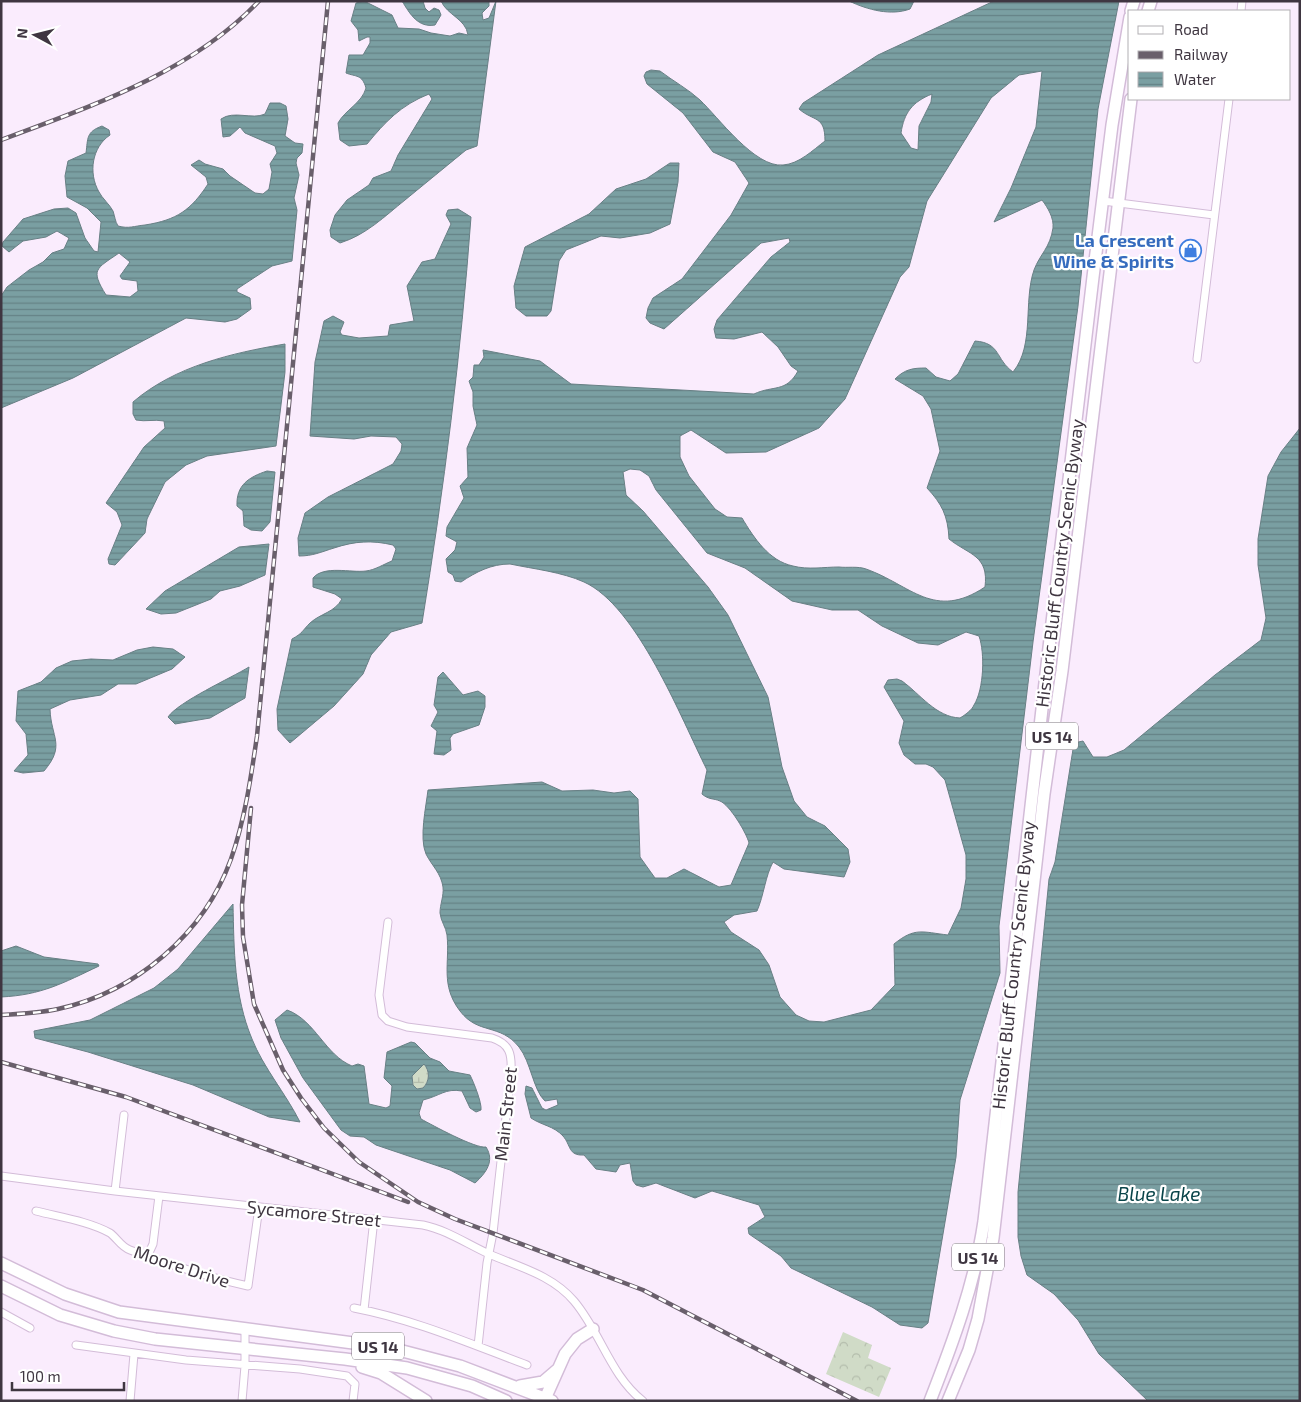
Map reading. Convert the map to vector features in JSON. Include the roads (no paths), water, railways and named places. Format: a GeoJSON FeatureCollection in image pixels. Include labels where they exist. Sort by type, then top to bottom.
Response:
{"type":"FeatureCollection","features":[{"type":"Feature","properties":{"kind":"main road","name":"Historic Bluff Country Scenic Byway"},"geometry":{"type":"LineString","coordinates":[[930,1401],[967,1300],[979,1254],[984,1220],[1049,646],[1112,125],[1128,29]]}},
{"type":"Feature","properties":{"kind":"main road","name":"Historic Bluff Country Scenic Byway"},"geometry":{"type":"LineString","coordinates":[[948,1401],[978,1319],[993,1238],[1044,794],[1062,671],[1130,100]]}},
{"type":"Feature","properties":{"kind":"main road","name":"US 14"},"geometry":{"type":"LineString","coordinates":[[1,1263],[65,1294],[119,1312],[391,1348],[452,1363],[516,1385],[547,1400]]}},
{"type":"Feature","properties":{"kind":"main road","name":"US 14"},"geometry":{"type":"LineString","coordinates":[[1,1286],[60,1315],[114,1331],[155,1339],[244,1347],[424,1372],[472,1386],[506,1401]]}},
{"type":"Feature","properties":{"kind":"main road"},"geometry":{"type":"LineString","coordinates":[[547,1400],[558,1369],[577,1339],[593,1329]]}},
{"type":"Feature","properties":{"kind":"main road"},"geometry":{"type":"LineString","coordinates":[[317,1356],[381,1373],[426,1401]]}},
{"type":"Feature","properties":{"kind":"main road"},"geometry":{"type":"LineString","coordinates":[[516,1385],[538,1384],[558,1369]]}},
{"type":"Feature","properties":{"kind":"street"},"geometry":{"type":"LineString","coordinates":[[1197,359],[1229,100]]}},
{"type":"Feature","properties":{"kind":"street"},"geometry":{"type":"LineString","coordinates":[[1103,201],[1214,215]]}},
{"type":"Feature","properties":{"kind":"street","name":"Main Street"},"geometry":{"type":"LineString","coordinates":[[388,922],[379,995],[382,1015],[388,1021],[401,1026],[492,1038],[503,1043],[510,1053],[511,1072],[494,1233],[489,1254],[478,1346]]}},
{"type":"Feature","properties":{"kind":"street"},"geometry":{"type":"LineString","coordinates":[[115,1191],[124,1115]]}},
{"type":"Feature","properties":{"kind":"street","name":"Sycamore Street"},"geometry":{"type":"LineString","coordinates":[[1,1176],[115,1191],[433,1227],[489,1254],[535,1272],[556,1284],[575,1302],[593,1329],[620,1378],[643,1401]]}},
{"type":"Feature","properties":{"kind":"street"},"geometry":{"type":"LineString","coordinates":[[147,1257],[153,1244],[159,1196]]}},
{"type":"Feature","properties":{"kind":"street","name":"Moore Drive"},"geometry":{"type":"LineString","coordinates":[[36,1211],[104,1230],[129,1250],[147,1257],[248,1286],[259,1207]]}},
{"type":"Feature","properties":{"kind":"street"},"geometry":{"type":"LineString","coordinates":[[364,1310],[374,1219]]}},
{"type":"Feature","properties":{"kind":"street"},"geometry":{"type":"LineString","coordinates":[[354,1308],[408,1320],[526,1365]]}},
{"type":"Feature","properties":{"kind":"street"},"geometry":{"type":"LineString","coordinates":[[1,1312],[30,1328]]}},
{"type":"Feature","properties":{"kind":"street"},"geometry":{"type":"LineString","coordinates":[[242,1401],[245,1366],[245,1328]]}},
{"type":"Feature","properties":{"kind":"street"},"geometry":{"type":"LineString","coordinates":[[76,1346],[134,1354],[347,1376],[355,1384],[353,1401]]}},
{"type":"Feature","properties":{"kind":"street"},"geometry":{"type":"LineString","coordinates":[[130,1401],[134,1354]]}},
{"type":"Feature","properties":{"kind":"water"},"geometry":{"type":"Polygon","coordinates":[[[364,1],[392,15],[398,28],[419,29],[450,36],[459,33],[468,35],[464,25],[447,10],[441,1],[489,1],[489,6],[482,13],[483,20],[489,18],[496,1],[477,146],[466,150],[375,225],[340,243],[331,237],[330,230],[335,215],[347,200],[369,185],[373,178],[391,171],[398,155],[432,99],[429,94],[410,103],[387,121],[367,144],[349,146],[340,140],[338,123],[361,98],[366,88],[361,78],[346,73],[349,55],[363,55],[370,43],[370,37],[359,41],[358,30],[351,21],[356,3],[364,1]]]}},
{"type":"Feature","properties":{"kind":"water"},"geometry":{"type":"Polygon","coordinates":[[[402,1],[423,1],[425,8],[429,12],[434,8],[439,10],[441,15],[435,25],[424,24],[411,15],[402,1]]]}},
{"type":"Feature","properties":{"kind":"water"},"geometry":{"type":"Polygon","coordinates":[[[849,1],[914,1],[910,9],[887,12],[864,7],[849,1]]]}},
{"type":"Feature","properties":{"kind":"water"},"geometry":{"type":"Polygon","coordinates":[[[994,1],[1119,1],[1098,109],[1078,306],[1033,642],[999,926],[1000,973],[960,1100],[956,1157],[928,1323],[922,1328],[900,1325],[872,1307],[791,1268],[781,1256],[749,1234],[748,1228],[765,1217],[759,1205],[712,1191],[695,1198],[656,1183],[643,1187],[636,1185],[633,1181],[630,1163],[620,1165],[616,1172],[596,1169],[584,1155],[572,1152],[563,1136],[552,1128],[531,1118],[525,1094],[526,1086],[532,1088],[542,1108],[546,1110],[558,1105],[557,1099],[545,1101],[541,1096],[523,1053],[512,1040],[497,1031],[474,1023],[460,1011],[454,1001],[450,992],[447,974],[447,935],[440,913],[443,887],[438,874],[426,854],[423,840],[428,790],[542,782],[562,791],[593,790],[614,793],[630,791],[638,799],[640,857],[655,878],[667,878],[684,869],[719,887],[731,885],[749,843],[748,839],[738,820],[724,804],[702,794],[707,770],[656,666],[622,614],[603,595],[584,582],[557,573],[503,564],[484,569],[461,582],[455,581],[453,575],[448,572],[446,559],[455,550],[457,542],[446,536],[447,527],[464,498],[460,486],[468,477],[467,448],[477,425],[473,406],[473,392],[469,381],[473,377],[474,365],[479,365],[484,357],[483,350],[540,361],[571,384],[754,394],[789,383],[798,371],[791,366],[778,347],[762,332],[734,339],[716,338],[714,329],[717,320],[771,257],[790,242],[789,238],[761,243],[664,329],[650,323],[646,318],[653,298],[682,279],[731,215],[749,183],[735,162],[713,152],[683,113],[647,84],[644,76],[646,72],[651,70],[660,71],[691,92],[749,150],[772,164],[783,165],[795,162],[825,141],[821,123],[799,109],[803,103],[878,55],[994,1]],[[1042,71],[1019,75],[991,98],[927,201],[909,267],[900,277],[845,399],[819,428],[766,452],[726,453],[691,430],[680,436],[680,457],[689,476],[715,509],[727,517],[742,518],[763,548],[784,563],[804,568],[863,568],[923,597],[937,600],[951,601],[967,597],[985,587],[984,568],[981,562],[949,539],[943,511],[937,499],[927,488],[940,451],[931,409],[923,396],[895,379],[909,370],[926,368],[936,377],[950,381],[958,374],[975,341],[983,342],[994,348],[1003,362],[1013,372],[1020,361],[1026,336],[1031,282],[1036,264],[1050,241],[1053,221],[1042,200],[994,222],[1011,188],[1036,127],[1042,71]],[[932,94],[914,105],[904,120],[901,133],[911,148],[918,150],[919,126],[931,102],[932,94]],[[630,469],[623,472],[626,495],[643,511],[708,587],[728,615],[768,697],[782,767],[794,801],[807,817],[825,826],[848,849],[850,862],[844,877],[784,869],[773,862],[757,911],[734,915],[724,922],[731,932],[759,950],[769,965],[780,997],[796,1015],[809,1021],[824,1022],[871,1010],[895,985],[894,944],[908,935],[919,932],[948,935],[961,908],[966,879],[966,855],[945,780],[933,767],[926,764],[915,764],[904,755],[899,743],[904,721],[884,687],[888,680],[897,679],[902,681],[943,714],[960,718],[973,707],[980,690],[983,661],[979,636],[966,632],[938,645],[918,643],[882,626],[858,610],[832,610],[792,601],[745,568],[707,553],[656,490],[649,476],[640,470],[630,469]]]}},
{"type":"Feature","properties":{"kind":"water"},"geometry":{"type":"Polygon","coordinates":[[[270,103],[280,103],[286,106],[288,119],[285,136],[295,143],[303,144],[302,153],[297,158],[296,163],[299,175],[294,198],[297,210],[292,261],[272,266],[237,289],[237,292],[250,298],[251,309],[237,319],[225,322],[186,318],[73,378],[1,408],[1,296],[7,287],[29,270],[43,262],[52,253],[64,249],[69,238],[57,231],[46,237],[23,241],[9,252],[2,246],[3,242],[23,219],[54,209],[68,208],[76,213],[85,238],[94,251],[98,252],[101,222],[87,208],[67,197],[65,176],[68,161],[86,153],[90,133],[102,126],[109,130],[110,135],[99,146],[96,153],[93,169],[94,177],[99,192],[113,211],[118,226],[132,227],[156,223],[175,217],[195,201],[208,184],[206,177],[191,165],[199,160],[205,164],[223,169],[255,193],[263,194],[269,189],[272,172],[270,164],[277,153],[275,146],[245,133],[240,127],[230,136],[223,137],[221,119],[232,115],[260,116],[265,114],[270,103]],[[119,253],[98,270],[98,280],[106,295],[130,297],[138,291],[137,281],[122,279],[120,276],[130,262],[119,253]]]}},
{"type":"Feature","properties":{"kind":"water"},"geometry":{"type":"Polygon","coordinates":[[[670,163],[679,163],[678,182],[670,224],[650,233],[620,238],[601,236],[566,250],[559,261],[551,311],[547,316],[526,316],[516,308],[514,286],[525,247],[589,214],[616,189],[646,179],[670,163]]]}},
{"type":"Feature","properties":{"kind":"water"},"geometry":{"type":"Polygon","coordinates":[[[458,209],[471,217],[467,268],[451,421],[422,623],[391,632],[371,655],[363,674],[334,706],[290,743],[278,730],[277,709],[292,639],[314,620],[339,604],[342,599],[335,594],[313,587],[313,578],[324,572],[338,570],[366,571],[373,569],[392,561],[396,549],[393,545],[363,542],[313,555],[299,556],[298,538],[305,513],[328,497],[393,464],[401,451],[402,444],[396,437],[371,436],[354,439],[310,436],[315,362],[324,321],[333,316],[344,322],[340,332],[342,335],[359,338],[388,336],[390,325],[414,321],[407,286],[422,262],[435,259],[451,224],[446,215],[448,210],[458,209]]]}},
{"type":"Feature","properties":{"kind":"water"},"geometry":{"type":"Polygon","coordinates":[[[285,344],[285,372],[276,446],[207,456],[186,465],[165,482],[147,519],[145,533],[115,565],[109,564],[108,559],[122,525],[117,512],[106,503],[144,447],[165,428],[164,421],[136,420],[133,414],[133,402],[167,379],[186,370],[225,357],[285,344]]]}},
{"type":"Feature","properties":{"kind":"water","name":"Blue Lake"},"geometry":{"type":"Polygon","coordinates":[[[1300,428],[1300,1401],[1148,1401],[1099,1354],[1078,1320],[1054,1294],[1027,1275],[1021,1256],[1018,1237],[1018,1192],[1049,879],[1055,862],[1074,743],[1083,741],[1093,757],[1107,757],[1124,750],[1215,675],[1261,640],[1266,618],[1258,565],[1258,539],[1268,476],[1281,452],[1300,428]]]}},
{"type":"Feature","properties":{"kind":"water"},"geometry":{"type":"Polygon","coordinates":[[[267,471],[275,472],[270,522],[262,531],[251,530],[244,526],[243,511],[237,506],[237,499],[241,487],[249,479],[267,471]]]}},
{"type":"Feature","properties":{"kind":"water"},"geometry":{"type":"Polygon","coordinates":[[[269,544],[265,575],[240,586],[220,591],[211,599],[176,613],[161,614],[146,609],[165,591],[239,547],[269,544]]]}},
{"type":"Feature","properties":{"kind":"water"},"geometry":{"type":"Polygon","coordinates":[[[153,647],[173,649],[185,657],[172,669],[136,684],[118,684],[101,695],[70,700],[50,709],[56,741],[56,748],[51,762],[44,771],[23,773],[14,771],[28,755],[26,734],[16,721],[18,691],[41,682],[56,668],[72,661],[91,659],[113,660],[137,650],[153,647]]]}},
{"type":"Feature","properties":{"kind":"water"},"geometry":{"type":"Polygon","coordinates":[[[249,667],[245,698],[210,718],[175,724],[168,717],[193,697],[249,667]]]}},
{"type":"Feature","properties":{"kind":"water"},"geometry":{"type":"Polygon","coordinates":[[[443,672],[463,695],[478,691],[485,696],[485,707],[479,725],[453,734],[450,738],[451,750],[444,755],[434,754],[437,731],[431,726],[438,712],[434,705],[438,677],[443,672]]]}},
{"type":"Feature","properties":{"kind":"water"},"geometry":{"type":"Polygon","coordinates":[[[233,904],[236,973],[246,1023],[262,1060],[300,1122],[269,1117],[193,1085],[88,1052],[35,1038],[34,1031],[90,1020],[154,988],[178,969],[233,904]]]}},
{"type":"Feature","properties":{"kind":"water"},"geometry":{"type":"Polygon","coordinates":[[[16,946],[44,957],[98,964],[99,966],[41,991],[1,997],[1,951],[16,946]]]}},
{"type":"Feature","properties":{"kind":"water"},"geometry":{"type":"Polygon","coordinates":[[[287,1010],[297,1015],[343,1061],[352,1066],[358,1064],[364,1066],[369,1104],[386,1108],[390,1106],[392,1086],[384,1078],[387,1052],[411,1042],[415,1043],[430,1058],[440,1062],[449,1071],[470,1075],[476,1088],[481,1110],[476,1112],[470,1108],[462,1091],[456,1090],[447,1091],[423,1100],[419,1113],[421,1119],[444,1131],[464,1141],[486,1147],[490,1157],[483,1175],[475,1183],[450,1170],[376,1145],[364,1137],[350,1136],[341,1130],[303,1078],[281,1038],[275,1020],[287,1010]],[[424,1064],[412,1076],[413,1085],[417,1089],[423,1088],[427,1082],[427,1070],[424,1064]]]}},
{"type":"Feature","properties":{"kind":"railway"},"geometry":{"type":"LineString","coordinates":[[1,140],[104,100],[171,68],[203,48],[232,26],[259,1]]}},
{"type":"Feature","properties":{"kind":"railway"},"geometry":{"type":"LineString","coordinates":[[1,1015],[58,1009],[87,1001],[114,989],[140,974],[164,956],[204,912],[219,886],[236,844],[247,798],[257,736],[328,1]]}},
{"type":"Feature","properties":{"kind":"railway"},"geometry":{"type":"LineString","coordinates":[[251,808],[242,905],[243,937],[254,1004],[283,1070],[324,1128],[359,1162],[418,1202],[455,1219],[643,1290],[857,1401]]}},
{"type":"Feature","properties":{"kind":"railway"},"geometry":{"type":"LineString","coordinates":[[1,1062],[126,1097],[408,1202]]}},
{"type":"Feature","properties":{"kind":"place","name":"La Crescent Wine & Spirits"},"geometry":{"type":"Point","coordinates":[1190,250]}}]}
